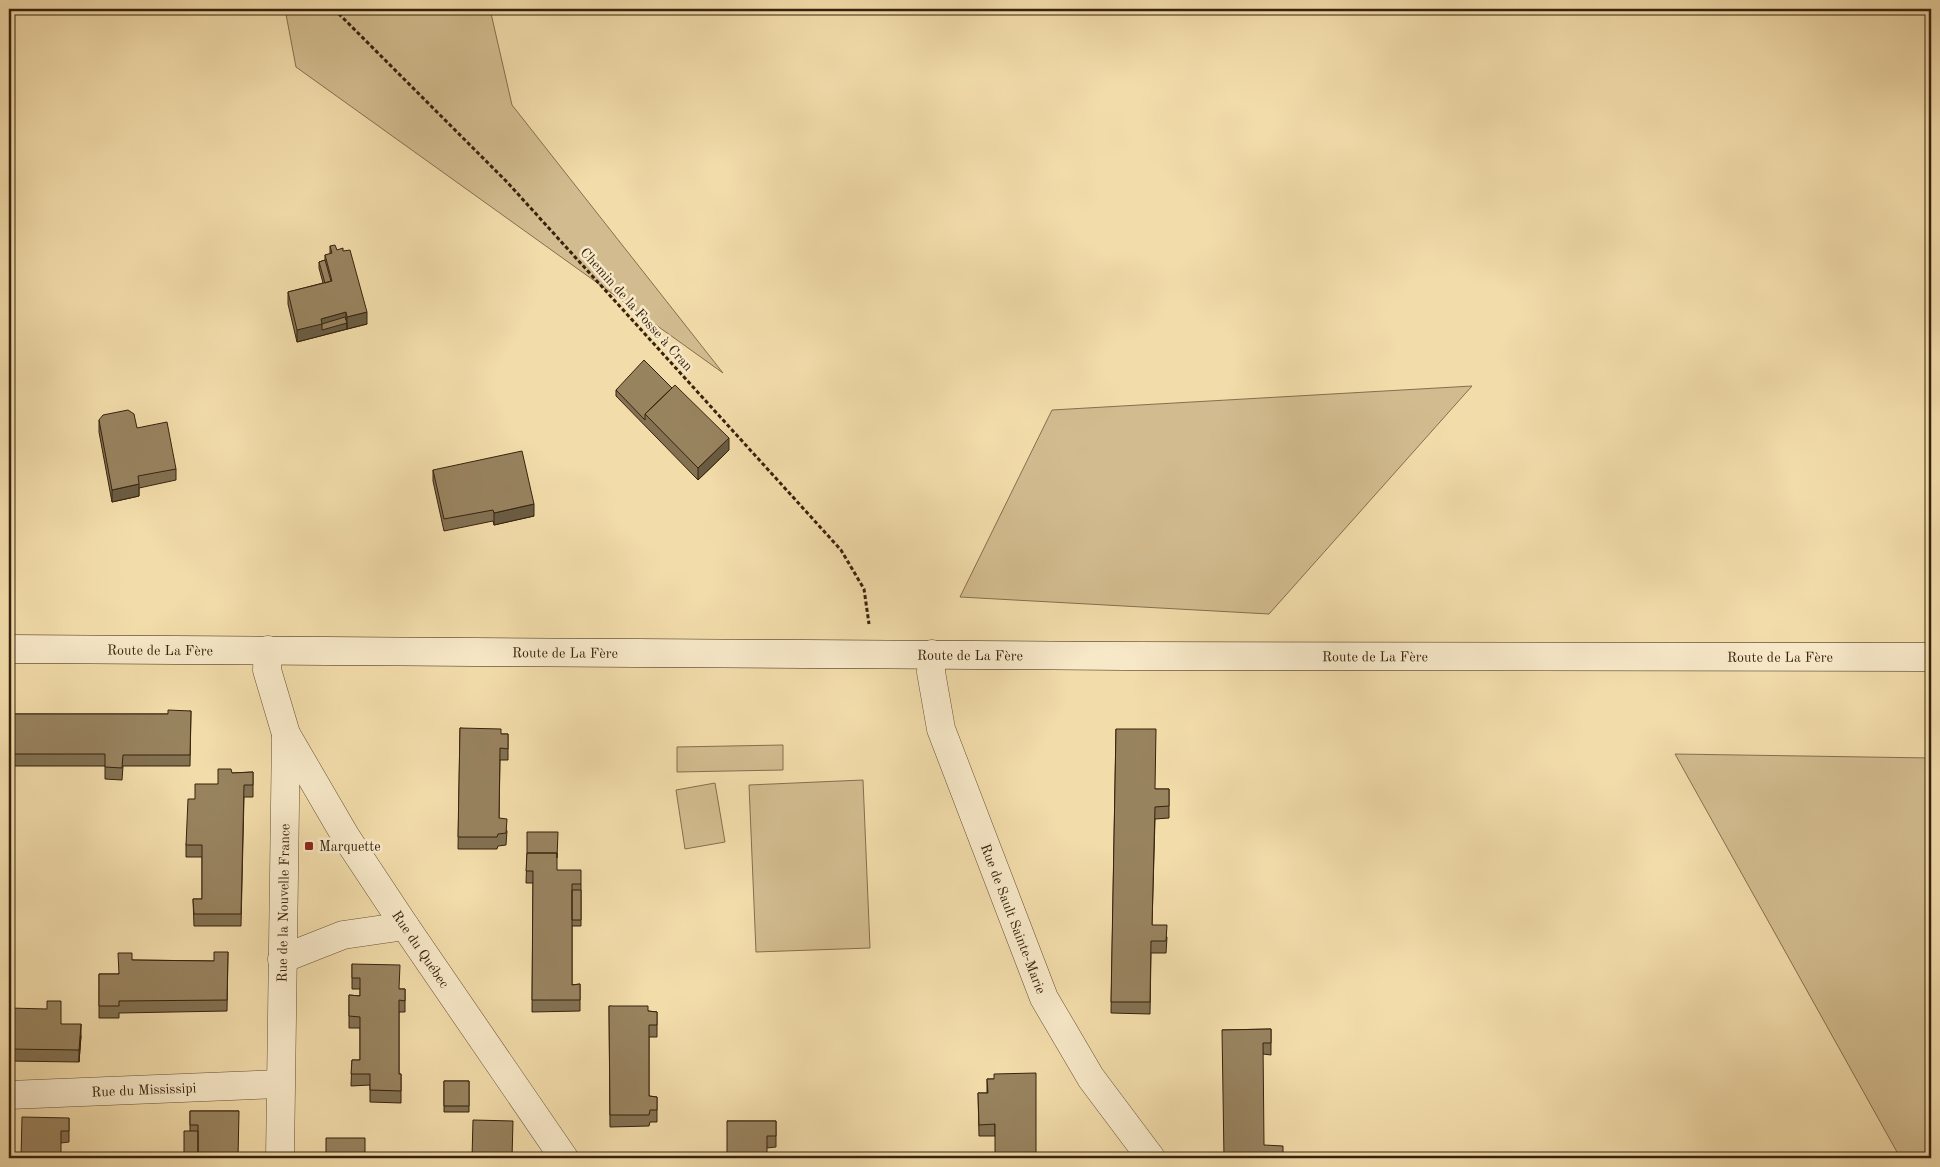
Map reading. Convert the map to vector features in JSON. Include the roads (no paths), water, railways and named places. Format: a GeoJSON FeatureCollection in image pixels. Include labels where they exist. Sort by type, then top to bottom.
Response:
{"type":"FeatureCollection","features":[{"type":"Feature","properties":{"kind":"street","name":"Route de La Fère"},"geometry":{"type":"LineString","coordinates":[[9,649],[1931,657]]}},
{"type":"Feature","properties":{"kind":"street","name":"Rue de la Nouvelle France"},"geometry":{"type":"LineString","coordinates":[[268,650],[267,670],[286,734],[280,1158]]}},
{"type":"Feature","properties":{"kind":"street","name":"Rue de Sault Sainte-Marie"},"geometry":{"type":"LineString","coordinates":[[932,654],[931,672],[941,729],[1044,998],[1091,1078],[1151,1158]]}},
{"type":"Feature","properties":{"kind":"street","name":"Rue du Québec"},"geometry":{"type":"LineString","coordinates":[[286,734],[346,837],[564,1158]]}},
{"type":"Feature","properties":{"kind":"street"},"geometry":{"type":"LineString","coordinates":[[282,959],[343,935],[405,926]]}},
{"type":"Feature","properties":{"kind":"street","name":"Rue du Mississipi"},"geometry":{"type":"LineString","coordinates":[[9,1095],[280,1084]]}},
{"type":"Feature","properties":{"kind":"place","name":"Marquette"},"geometry":{"type":"Point","coordinates":[309,846]}}]}
